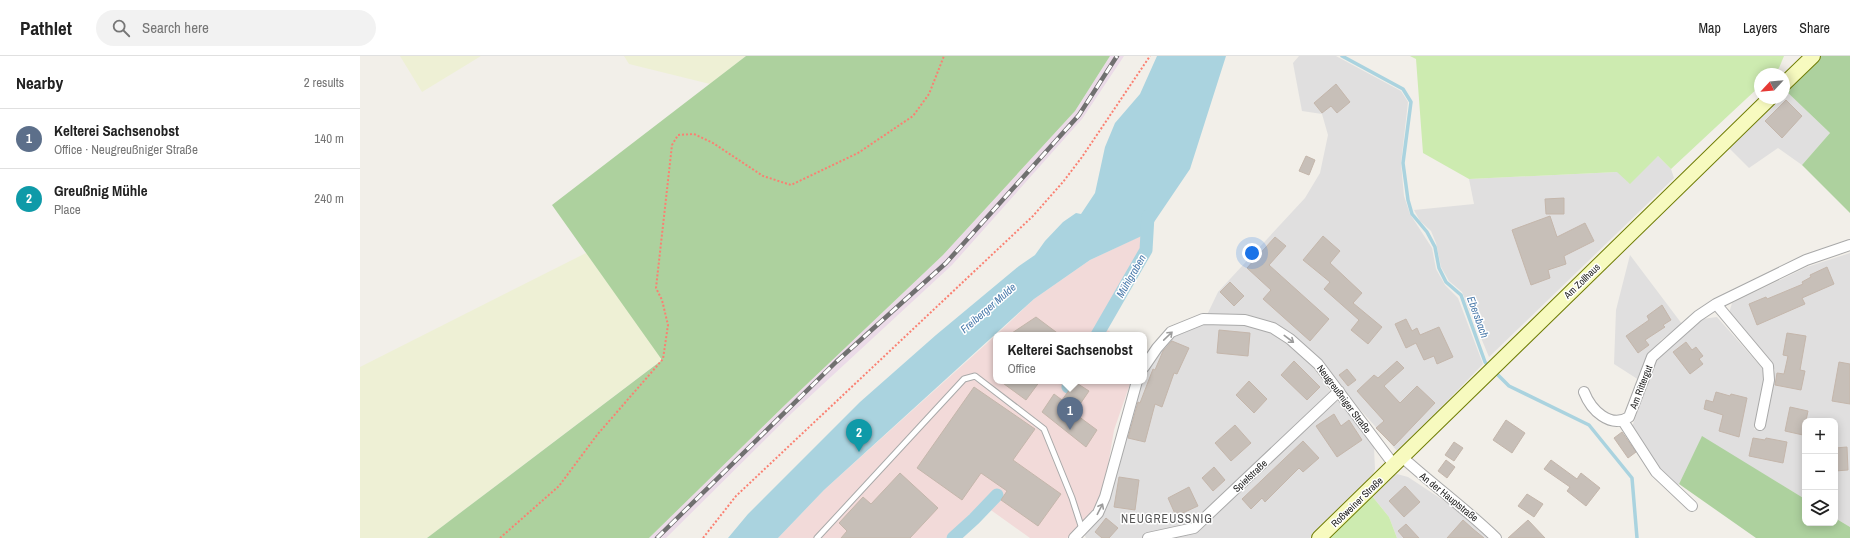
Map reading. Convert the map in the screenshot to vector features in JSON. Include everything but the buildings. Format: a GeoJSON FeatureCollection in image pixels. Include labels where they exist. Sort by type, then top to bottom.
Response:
{"type":"FeatureCollection","features":[{"type":"Feature","properties":{"kind":"main road"},"geometry":{"type":"LineString","coordinates":[[1790,78],[1813,56]]}},
{"type":"Feature","properties":{"kind":"main road","name":"Am Zollhaus"},"geometry":{"type":"LineString","coordinates":[[1398,461],[1764,104]]}},
{"type":"Feature","properties":{"kind":"main road","name":"Roßweiner Straße"},"geometry":{"type":"LineString","coordinates":[[1319,538],[1398,461]]}},
{"type":"Feature","properties":{"kind":"street","name":"Am Rittergut"},"geometry":{"type":"LineString","coordinates":[[1584,392],[1588,401],[1603,416],[1612,422],[1623,421],[1629,417],[1652,357],[1681,329],[1716,304],[1806,260],[1850,245]]}},
{"type":"Feature","properties":{"kind":"street"},"geometry":{"type":"LineString","coordinates":[[1716,304],[1768,366],[1769,380],[1760,425]]}},
{"type":"Feature","properties":{"kind":"street","name":"Neugreußniger Straße"},"geometry":{"type":"LineString","coordinates":[[1147,363],[1171,332],[1202,319],[1245,320],[1273,328],[1290,339],[1318,364],[1398,461]]}},
{"type":"Feature","properties":{"kind":"street"},"geometry":{"type":"LineString","coordinates":[[1074,538],[1098,513],[1105,497],[1136,384]]}},
{"type":"Feature","properties":{"kind":"street","name":"Spielstraße"},"geometry":{"type":"LineString","coordinates":[[1148,538],[1194,528],[1339,391]]}},
{"type":"Feature","properties":{"kind":"street"},"geometry":{"type":"LineString","coordinates":[[1623,421],[1656,472],[1692,506]]}},
{"type":"Feature","properties":{"kind":"street","name":"An der Hauptstraße"},"geometry":{"type":"LineString","coordinates":[[1398,461],[1420,473],[1466,509],[1496,538]]}},
{"type":"Feature","properties":{"kind":"lane"},"geometry":{"type":"LineString","coordinates":[[817,538],[964,379],[975,376],[1044,429],[1072,498],[1082,530]]}},
{"type":"Feature","properties":{"kind":"path"},"geometry":{"type":"LineString","coordinates":[[500,538],[559,486],[597,435],[663,359],[668,325],[662,300],[656,288],[672,145],[678,135],[694,134],[713,143],[763,176],[791,185],[858,154],[913,116],[929,94],[944,56]]}},
{"type":"Feature","properties":{"kind":"path"},"geometry":{"type":"LineString","coordinates":[[703,538],[719,516],[742,491],[1033,216],[1063,182],[1082,157],[1150,56]]}},
{"type":"Feature","properties":{"kind":"shaded area"},"geometry":{"type":"Polygon","coordinates":[[[1110,56],[1124,56],[1082,119],[952,265],[793,412],[666,538],[649,538],[786,404],[943,255],[1075,111],[1110,56]]]}},
{"type":"Feature","properties":{"kind":"shaded area"},"geometry":{"type":"Polygon","coordinates":[[[1299,56],[1336,56],[1401,91],[1408,102],[1401,163],[1404,196],[1410,214],[1432,248],[1436,269],[1445,285],[1458,298],[1483,364],[1398,452],[1341,388],[1321,360],[1306,347],[1274,325],[1246,314],[1206,317],[1218,292],[1305,198],[1320,173],[1328,135],[1322,114],[1302,111],[1293,63],[1299,56]]]}},
{"type":"Feature","properties":{"kind":"shaded area"},"geometry":{"type":"Polygon","coordinates":[[[1790,95],[1830,133],[1802,165],[1778,148],[1749,168],[1728,147],[1772,104],[1790,104],[1790,95]]]}},
{"type":"Feature","properties":{"kind":"shaded area"},"geometry":{"type":"Polygon","coordinates":[[[1658,156],[1671,169],[1674,178],[1489,357],[1462,292],[1449,281],[1441,267],[1436,243],[1431,231],[1420,221],[1414,210],[1474,204],[1469,179],[1617,172],[1658,156]]]}},
{"type":"Feature","properties":{"kind":"shaded area"},"geometry":{"type":"Polygon","coordinates":[[[1143,235],[1143,250],[1098,325],[1111,332],[999,332],[1034,299],[1090,260],[1143,235]]]}},
{"type":"Feature","properties":{"kind":"shaded area"},"geometry":{"type":"Polygon","coordinates":[[[1850,253],[1850,527],[1838,520],[1838,418],[1802,418],[1802,497],[1702,437],[1677,488],[1658,469],[1632,427],[1656,359],[1702,319],[1717,317],[1763,369],[1764,381],[1754,429],[1762,431],[1775,370],[1729,313],[1732,303],[1807,267],[1850,253]]]}},
{"type":"Feature","properties":{"kind":"shaded area"},"geometry":{"type":"Polygon","coordinates":[[[1630,255],[1682,324],[1661,340],[1649,354],[1639,380],[1614,364],[1616,310],[1630,255]]]}},
{"type":"Feature","properties":{"kind":"shaded area"},"geometry":{"type":"Polygon","coordinates":[[[1240,322],[1270,331],[1312,366],[1332,394],[1194,528],[1148,538],[1086,538],[1082,530],[1098,513],[1136,384],[1147,384],[1147,363],[1171,332],[1202,323],[1240,322]]]}},
{"type":"Feature","properties":{"kind":"shaded area"},"geometry":{"type":"Polygon","coordinates":[[[993,338],[993,384],[1130,384],[1114,430],[1103,495],[1094,512],[1067,538],[1030,538],[981,503],[946,538],[778,538],[824,490],[993,338]]]}},
{"type":"Feature","properties":{"kind":"shaded area"},"geometry":{"type":"Polygon","coordinates":[[[1335,402],[1342,402],[1374,448],[1375,469],[1371,479],[1310,538],[1159,538],[1196,531],[1335,402]]]}},
{"type":"Feature","properties":{"kind":"shaded area"},"geometry":{"type":"Polygon","coordinates":[[[1397,474],[1408,477],[1464,514],[1492,538],[1397,538],[1389,517],[1372,496],[1389,478],[1397,474]]]}},
{"type":"Feature","properties":{"kind":"green space"},"geometry":{"type":"Polygon","coordinates":[[[400,56],[481,56],[422,92],[400,56]]]}},
{"type":"Feature","properties":{"kind":"green space"},"geometry":{"type":"Polygon","coordinates":[[[624,56],[746,56],[710,84],[629,64],[624,56]]]}},
{"type":"Feature","properties":{"kind":"green space"},"geometry":{"type":"Polygon","coordinates":[[[746,56],[1110,56],[1075,111],[943,255],[786,404],[649,538],[427,538],[662,360],[552,205],[746,56]]]}},
{"type":"Feature","properties":{"kind":"green space"},"geometry":{"type":"Polygon","coordinates":[[[1410,56],[1784,56],[1779,68],[1754,68],[1754,92],[1671,169],[1658,156],[1630,184],[1617,172],[1469,179],[1423,153],[1416,59],[1410,56]]]}},
{"type":"Feature","properties":{"kind":"green space"},"geometry":{"type":"Polygon","coordinates":[[[1821,56],[1850,56],[1850,213],[1802,165],[1830,133],[1790,95],[1790,87],[1821,56]]]}},
{"type":"Feature","properties":{"kind":"green space"},"geometry":{"type":"Polygon","coordinates":[[[586,253],[663,359],[427,538],[360,538],[360,367],[586,253]]]}},
{"type":"Feature","properties":{"kind":"green space"},"geometry":{"type":"Polygon","coordinates":[[[1702,436],[1802,497],[1802,526],[1838,526],[1838,520],[1850,527],[1850,538],[1756,538],[1679,484],[1702,436]]]}},
{"type":"Feature","properties":{"kind":"green space"},"geometry":{"type":"Polygon","coordinates":[[[1372,496],[1389,517],[1397,538],[1328,538],[1372,496]]]}},
{"type":"Feature","properties":{"kind":"water","name":"Freiberger Mulde"},"geometry":{"type":"Polygon","coordinates":[[[1157,56],[1226,56],[1190,169],[1146,234],[1090,260],[1034,299],[998,332],[993,332],[993,336],[824,490],[778,538],[728,538],[748,514],[860,402],[936,335],[1019,266],[1035,255],[1045,241],[1063,222],[1076,213],[1081,214],[1095,193],[1105,147],[1115,123],[1140,94],[1157,56]]]}},
{"type":"Feature","properties":{"kind":"waterway","name":"Ebersbach"},"geometry":{"type":"LineString","coordinates":[[1342,56],[1403,89],[1411,102],[1403,163],[1408,200],[1412,214],[1427,232],[1435,247],[1439,268],[1446,282],[1461,295],[1485,362],[1489,367]]}},
{"type":"Feature","properties":{"kind":"waterway","name":"Mühlgraben"},"geometry":{"type":"LineString","coordinates":[[1099,332],[1146,250],[1148,216]]}},
{"type":"Feature","properties":{"kind":"waterway","name":"Ebersbach"},"geometry":{"type":"LineString","coordinates":[[1494,371],[1509,386],[1589,425],[1632,478],[1637,538]]}},
{"type":"Feature","properties":{"kind":"waterway","name":"Mühlgraben"},"geometry":{"type":"LineString","coordinates":[[953,538],[997,495]]}},
{"type":"Feature","properties":{"kind":"railway"},"geometry":{"type":"LineString","coordinates":[[657,538],[836,362],[946,263],[1079,115],[1117,56]]}},
{"type":"Feature","properties":{"kind":"place","name":"Kelterei Sachsenobst"},"geometry":{"type":"Point","coordinates":[1070,430]}},
{"type":"Feature","properties":{"kind":"place","name":"Greußnig Mühle"},"geometry":{"type":"Point","coordinates":[859,452]}},
{"type":"Feature","properties":{"kind":"district","name":"NEUGREUSSNIG"},"geometry":{"type":"Point","coordinates":[1167,519]}}]}
